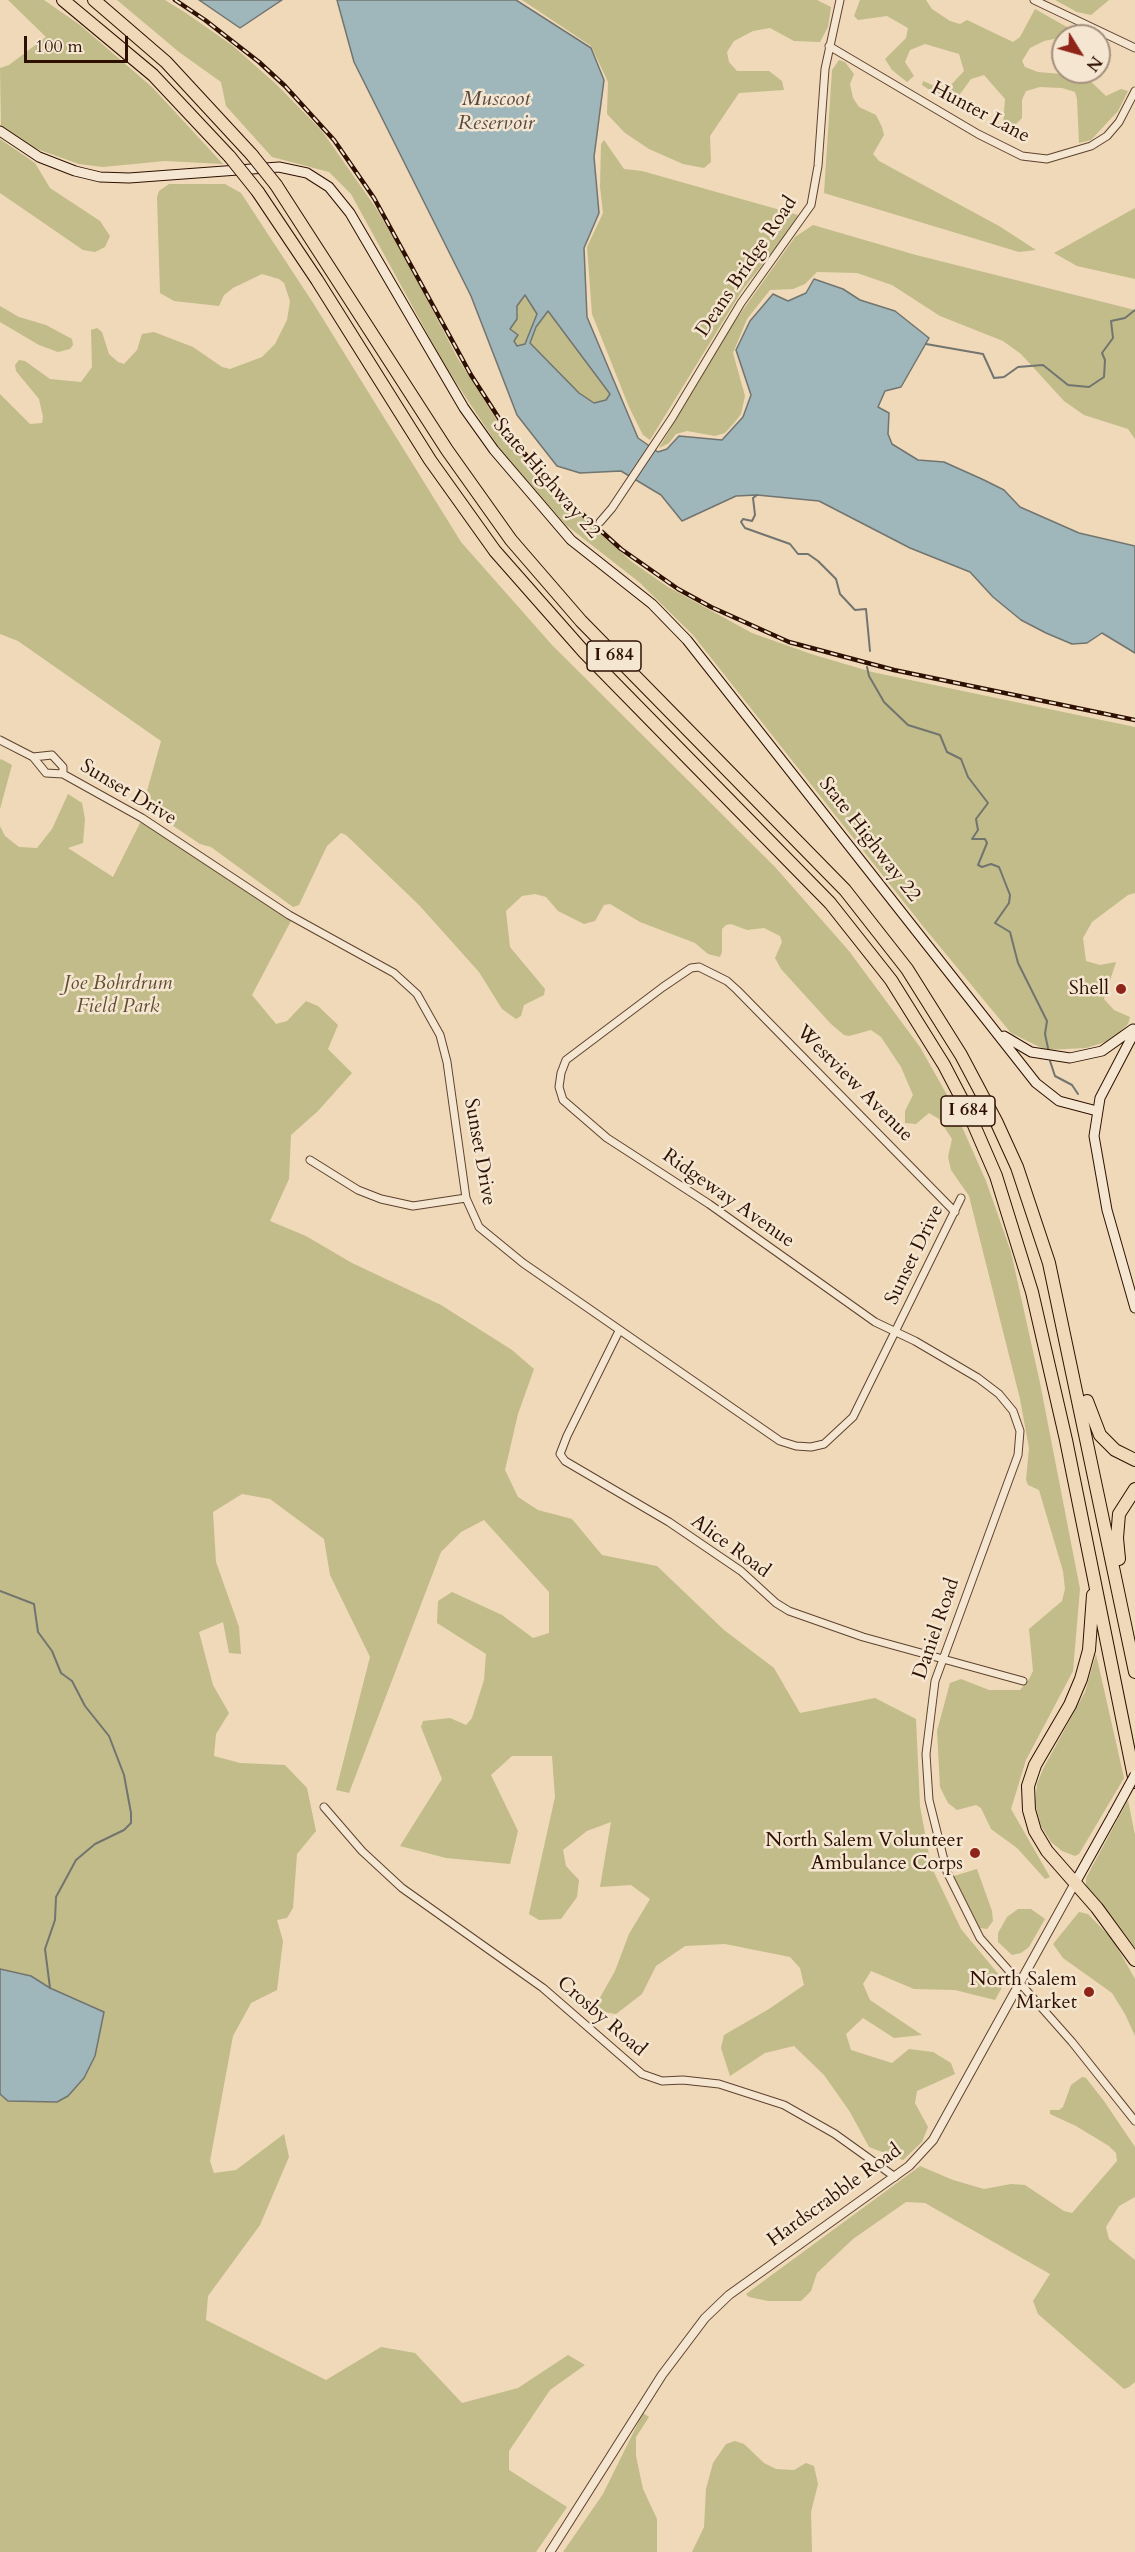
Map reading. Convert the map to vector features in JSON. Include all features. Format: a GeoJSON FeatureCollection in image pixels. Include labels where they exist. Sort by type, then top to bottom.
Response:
{"type":"FeatureCollection","features":[{"type":"Feature","properties":{"kind":"highway","name":"I 684"},"geometry":{"type":"LineString","coordinates":[[63,0],[153,75],[230,158],[258,192],[317,280],[430,460],[495,551],[578,646],[830,903],[876,960],[926,1033],[970,1116],[1012,1221],[1044,1342],[1135,1782]]}},
{"type":"Feature","properties":{"kind":"highway","name":"I 684"},"geometry":{"type":"LineString","coordinates":[[94,0],[166,62],[252,155],[276,185],[447,450],[518,548],[581,621],[845,890],[917,983],[974,1077],[1017,1167],[1046,1255],[1070,1356],[1135,1672]]}},
{"type":"Feature","properties":{"kind":"highway"},"geometry":{"type":"LineString","coordinates":[[1070,1356],[1080,1373],[1091,1414],[1101,1435],[1115,1450],[1135,1460]]}},
{"type":"Feature","properties":{"kind":"highway"},"geometry":{"type":"LineString","coordinates":[[1116,1578],[1119,1514],[1135,1489]]}},
{"type":"Feature","properties":{"kind":"highway"},"geometry":{"type":"LineString","coordinates":[[1094,1579],[1089,1650],[1081,1680],[1070,1705],[1035,1765],[1028,1786],[1029,1810],[1035,1831],[1047,1851],[1109,1923],[1135,1960]]}},
{"type":"Feature","properties":{"kind":"main road","name":"State Highway 22"},"geometry":{"type":"LineString","coordinates":[[0,131],[28,151],[52,163],[87,174],[114,178],[279,167],[307,173],[329,187],[350,213],[464,408],[494,450],[572,540],[652,604],[687,640],[980,1010]]}},
{"type":"Feature","properties":{"kind":"main road"},"geometry":{"type":"LineString","coordinates":[[980,1010],[998,1030],[1022,1048],[1040,1055],[1060,1058],[1081,1057],[1102,1051],[1123,1038],[1135,1026]]}},
{"type":"Feature","properties":{"kind":"main road"},"geometry":{"type":"LineString","coordinates":[[980,1010],[1043,1090],[1059,1101],[1096,1111]]}},
{"type":"Feature","properties":{"kind":"main road"},"geometry":{"type":"LineString","coordinates":[[1135,1031],[1106,1085],[1096,1111],[1094,1136],[1097,1163],[1116,1248],[1135,1308]]}},
{"type":"Feature","properties":{"kind":"main road","name":"Hardscrabble Road"},"geometry":{"type":"LineString","coordinates":[[1075,1883],[1135,1774]]}},
{"type":"Feature","properties":{"kind":"street","name":"Deans Bridge Road"},"geometry":{"type":"LineString","coordinates":[[600,522],[652,448],[725,327],[811,205],[818,174],[829,46],[840,0]]}},
{"type":"Feature","properties":{"kind":"street"},"geometry":{"type":"LineString","coordinates":[[1034,0],[1135,48]]}},
{"type":"Feature","properties":{"kind":"street","name":"Hunter Lane"},"geometry":{"type":"LineString","coordinates":[[829,46],[978,134],[1022,156],[1047,159],[1091,146],[1107,136],[1119,122],[1135,91]]}},
{"type":"Feature","properties":{"kind":"street","name":"Sunset Drive"},"geometry":{"type":"LineString","coordinates":[[0,740],[33,757],[52,755],[63,767],[63,774],[142,818],[289,915],[376,961],[394,973],[417,994],[440,1035],[447,1062],[466,1198],[471,1213],[487,1235],[619,1331],[761,1429],[796,1446],[811,1447],[824,1444],[853,1417],[961,1198]]}},
{"type":"Feature","properties":{"kind":"street"},"geometry":{"type":"LineString","coordinates":[[33,757],[46,773],[63,774]]}},
{"type":"Feature","properties":{"kind":"street","name":"Westview Avenue"},"geometry":{"type":"LineString","coordinates":[[560,1079],[566,1060],[691,968],[699,967],[727,981],[955,1212]]}},
{"type":"Feature","properties":{"kind":"street","name":"Ridgeway Avenue"},"geometry":{"type":"LineString","coordinates":[[560,1079],[563,1100],[607,1138],[709,1204],[875,1322],[896,1332]]}},
{"type":"Feature","properties":{"kind":"street"},"geometry":{"type":"LineString","coordinates":[[310,1160],[358,1190],[381,1199],[413,1206],[466,1198]]}},
{"type":"Feature","properties":{"kind":"street","name":"Alice Road"},"geometry":{"type":"LineString","coordinates":[[619,1331],[567,1436],[560,1454],[565,1461],[678,1528],[741,1571],[776,1603],[789,1611],[863,1637],[1023,1681]]}},
{"type":"Feature","properties":{"kind":"street","name":"Daniel Road"},"geometry":{"type":"LineString","coordinates":[[896,1332],[990,1386],[1013,1411],[1020,1431],[1019,1448],[1011,1475],[942,1658],[931,1706],[926,1754],[934,1824],[947,1872],[980,1938],[1019,1985],[1072,2042],[1135,2121]]}},
{"type":"Feature","properties":{"kind":"street","name":"Crosby Road"},"geometry":{"type":"LineString","coordinates":[[324,1807],[362,1851],[402,1888],[543,1988],[642,2074],[662,2081],[683,2080],[719,2084],[784,2105],[835,2134],[895,2177]]}},
{"type":"Feature","properties":{"kind":"street","name":"Hardscrabble Road"},"geometry":{"type":"LineString","coordinates":[[550,2552],[675,2356],[705,2318],[729,2295],[895,2177],[921,2155],[933,2140],[1075,1883]]}},
{"type":"Feature","properties":{"kind":"green space"},"geometry":{"type":"Polygon","coordinates":[[[8,0],[44,0],[80,25],[152,87],[223,164],[165,161],[103,167],[79,164],[34,148],[1,126],[0,68],[9,65],[46,37],[8,0]]]}},
{"type":"Feature","properties":{"kind":"green space"},"geometry":{"type":"Polygon","coordinates":[[[117,0],[165,0],[186,13],[233,46],[276,84],[322,131],[376,208],[408,263],[458,359],[505,433],[553,492],[632,562],[668,587],[752,633],[811,654],[872,672],[1135,727],[1135,893],[1128,895],[1092,922],[1083,938],[1086,961],[1100,965],[1116,962],[1104,999],[1114,1010],[1130,1017],[1128,1024],[1112,1040],[1086,1048],[1046,1050],[1011,1033],[922,925],[693,635],[639,582],[566,525],[502,452],[445,366],[351,194],[329,172],[272,157],[226,106],[221,82],[179,52],[117,0]]]}},
{"type":"Feature","properties":{"kind":"green space"},"geometry":{"type":"Polygon","coordinates":[[[522,0],[817,0],[831,7],[828,27],[820,42],[794,41],[770,28],[753,31],[734,41],[727,52],[729,62],[737,71],[769,71],[782,81],[784,90],[739,93],[710,136],[711,162],[704,168],[683,164],[649,149],[625,133],[607,114],[608,82],[591,46],[522,0]]]}},
{"type":"Feature","properties":{"kind":"green space"},"geometry":{"type":"Polygon","coordinates":[[[860,0],[926,0],[932,9],[950,21],[960,24],[967,20],[1013,42],[1020,37],[1035,9],[1062,24],[1051,24],[1051,40],[1030,48],[1022,61],[1025,67],[1038,72],[1051,73],[1051,84],[1093,84],[1106,96],[1121,89],[1128,91],[1118,111],[1091,140],[1079,143],[1075,92],[1062,88],[1040,87],[1026,91],[1022,100],[1022,118],[1011,129],[1003,124],[1005,99],[984,75],[971,79],[952,105],[922,85],[923,81],[937,87],[950,86],[964,71],[959,54],[925,44],[910,50],[905,62],[914,76],[907,82],[892,70],[885,59],[906,38],[908,28],[887,16],[858,20],[854,16],[860,0]]]}},
{"type":"Feature","properties":{"kind":"green space"},"geometry":{"type":"Polygon","coordinates":[[[1055,0],[1109,0],[1091,15],[1077,12],[1055,0]]]}},
{"type":"Feature","properties":{"kind":"green space"},"geometry":{"type":"Polygon","coordinates":[[[839,60],[845,62],[854,74],[850,84],[853,98],[859,107],[876,115],[882,127],[884,135],[873,154],[879,161],[999,226],[1036,250],[1019,252],[824,193],[832,70],[839,60]]]}},
{"type":"Feature","properties":{"kind":"green space"},"geometry":{"type":"Polygon","coordinates":[[[0,139],[35,163],[50,188],[100,221],[110,236],[105,247],[95,252],[83,250],[0,193],[0,139]]]}},
{"type":"Feature","properties":{"kind":"green space"},"geometry":{"type":"Polygon","coordinates":[[[604,140],[624,169],[642,171],[798,215],[787,234],[743,289],[650,440],[643,435],[629,407],[592,314],[587,247],[603,213],[600,187],[601,144],[604,140]]]}},
{"type":"Feature","properties":{"kind":"green space"},"geometry":{"type":"Polygon","coordinates":[[[169,184],[225,184],[241,193],[315,306],[461,542],[552,645],[775,867],[849,951],[920,1047],[951,1102],[986,1181],[1011,1252],[1040,1383],[1080,1589],[1073,1671],[1026,1760],[1011,1809],[1050,1877],[1045,1879],[1017,1848],[991,1829],[981,1808],[976,1805],[957,1810],[948,1803],[940,1787],[937,1731],[950,1683],[961,1679],[989,1690],[1020,1690],[1033,1671],[1029,1629],[1062,1601],[1065,1589],[1063,1571],[1039,1490],[1028,1485],[1026,1480],[1029,1448],[1020,1399],[969,1196],[951,1170],[948,1157],[952,1139],[939,1119],[929,1113],[916,1124],[905,1123],[905,1111],[913,1095],[901,1067],[881,1037],[871,1030],[849,1036],[844,1035],[831,1024],[781,969],[775,958],[782,942],[780,936],[764,928],[747,930],[731,924],[726,925],[722,929],[720,957],[708,954],[695,943],[640,922],[610,904],[604,905],[595,921],[584,924],[558,911],[546,897],[535,894],[522,896],[506,911],[510,947],[545,989],[544,995],[524,1005],[521,1016],[516,1019],[502,1009],[479,972],[419,905],[346,835],[341,833],[327,846],[299,905],[293,907],[211,847],[200,844],[166,821],[144,802],[161,741],[18,641],[0,634],[0,394],[30,424],[42,423],[43,417],[39,399],[16,371],[15,365],[19,360],[25,361],[50,379],[81,382],[92,367],[91,330],[97,328],[102,332],[109,354],[124,364],[137,350],[142,334],[154,332],[193,347],[222,367],[230,369],[262,357],[275,344],[287,320],[290,301],[284,283],[279,279],[262,274],[233,288],[224,295],[219,306],[174,301],[160,293],[157,197],[159,191],[169,184]]]}},
{"type":"Feature","properties":{"kind":"green space"},"geometry":{"type":"Polygon","coordinates":[[[1135,208],[1135,279],[1077,266],[1054,253],[1135,208]]]}},
{"type":"Feature","properties":{"kind":"green space"},"geometry":{"type":"Polygon","coordinates":[[[813,225],[916,255],[1135,310],[1135,439],[1128,429],[1084,415],[1064,401],[1021,354],[1003,341],[940,316],[892,285],[857,273],[817,272],[805,284],[793,289],[770,290],[747,319],[733,353],[745,396],[741,414],[734,423],[725,433],[715,436],[687,431],[676,434],[669,443],[659,448],[735,321],[795,237],[813,225]]]}},
{"type":"Feature","properties":{"kind":"green space"},"geometry":{"type":"Polygon","coordinates":[[[525,295],[537,314],[525,344],[517,346],[510,329],[518,312],[517,306],[525,295]]]}},
{"type":"Feature","properties":{"kind":"green space"},"geometry":{"type":"Polygon","coordinates":[[[0,306],[19,317],[46,325],[72,339],[73,345],[70,349],[58,352],[39,345],[0,322],[0,306]]]}},
{"type":"Feature","properties":{"kind":"green space"},"geometry":{"type":"Polygon","coordinates":[[[548,311],[610,394],[606,400],[594,403],[579,393],[530,343],[536,327],[548,311]]]}},
{"type":"Feature","properties":{"kind":"green space"},"geometry":{"type":"Polygon","coordinates":[[[0,760],[12,765],[0,809],[0,760]]]}},
{"type":"Feature","properties":{"kind":"green space","name":"Joe Bohrdrum Field Park"},"geometry":{"type":"Polygon","coordinates":[[[68,794],[82,803],[85,819],[83,843],[68,848],[113,877],[141,821],[292,919],[252,995],[276,1024],[287,1021],[306,1001],[318,1006],[338,1025],[328,1049],[352,1073],[318,1111],[291,1135],[289,1179],[270,1221],[306,1236],[352,1263],[441,1305],[512,1350],[534,1369],[518,1414],[505,1470],[518,1497],[538,1510],[572,1519],[602,1555],[657,1566],[724,1630],[774,1668],[800,1713],[875,1698],[916,1719],[920,1806],[931,1866],[961,1929],[1005,1982],[995,2000],[955,1990],[914,1989],[871,1971],[863,1984],[870,2000],[922,2035],[894,2038],[863,2018],[846,2034],[851,2050],[892,2063],[909,2049],[933,2052],[951,2063],[955,2074],[917,2091],[915,2103],[928,2127],[922,2142],[903,2160],[869,2147],[850,2112],[824,2075],[794,2046],[765,2053],[730,2076],[721,2048],[724,2035],[769,2009],[804,1985],[800,1968],[790,1957],[725,1944],[685,1946],[656,1966],[642,1994],[616,2014],[593,2010],[615,1971],[629,1934],[650,1899],[631,1885],[600,1887],[611,1822],[587,1831],[563,1850],[566,1866],[579,1880],[577,1897],[561,1919],[539,1920],[529,1914],[555,1797],[552,1756],[512,1756],[491,1775],[518,1831],[510,1864],[446,1858],[400,1846],[442,1779],[421,1727],[423,1721],[450,1718],[466,1725],[472,1718],[484,1680],[486,1654],[437,1623],[438,1601],[452,1592],[502,1615],[533,1638],[549,1633],[549,1592],[484,1520],[461,1532],[441,1552],[349,1793],[336,1790],[370,1657],[330,1575],[324,1539],[270,1499],[242,1494],[213,1512],[216,1562],[239,1627],[241,1654],[229,1653],[223,1622],[199,1632],[213,1685],[229,1713],[216,1734],[214,1756],[240,1763],[285,1765],[307,1788],[316,1831],[297,1854],[293,1908],[287,1918],[277,1920],[283,1941],[277,1990],[251,2003],[233,2036],[210,2161],[214,2173],[236,2170],[284,2134],[289,2157],[260,2225],[208,2296],[206,2320],[326,2380],[381,2347],[415,2353],[462,2403],[518,2388],[568,2355],[585,2365],[550,2390],[509,2451],[509,2470],[567,2507],[536,2552],[0,2552],[0,826],[5,836],[19,847],[37,848],[52,829],[68,794]]]}},
{"type":"Feature","properties":{"kind":"green space"},"geometry":{"type":"Polygon","coordinates":[[[1096,1654],[1124,1778],[1079,1854],[1075,1856],[1062,1851],[1051,1842],[1041,1826],[1035,1803],[1037,1784],[1043,1769],[1085,1692],[1096,1654]]]}},
{"type":"Feature","properties":{"kind":"green space"},"geometry":{"type":"Polygon","coordinates":[[[1128,1800],[1135,1835],[1135,1951],[1113,1919],[1086,1889],[1086,1878],[1128,1800]]]}},
{"type":"Feature","properties":{"kind":"green space"},"geometry":{"type":"Polygon","coordinates":[[[977,1869],[992,1911],[993,1921],[987,1929],[980,1928],[954,1876],[977,1869]]]}},
{"type":"Feature","properties":{"kind":"green space"},"geometry":{"type":"Polygon","coordinates":[[[1018,1909],[1031,1909],[1045,1919],[1029,1947],[1021,1953],[1012,1955],[998,1942],[998,1933],[1007,1917],[1018,1909]]]}},
{"type":"Feature","properties":{"kind":"green space"},"geometry":{"type":"Polygon","coordinates":[[[1079,1912],[1088,1914],[1113,1940],[1135,1979],[1135,2036],[1112,1993],[1063,1958],[1053,1944],[1079,1912]]]}},
{"type":"Feature","properties":{"kind":"green space"},"geometry":{"type":"Polygon","coordinates":[[[1082,2077],[1086,2078],[1104,2101],[1135,2147],[1135,2197],[1119,2206],[1106,2227],[1109,2239],[1135,2260],[1135,2382],[1129,2387],[1124,2389],[1038,2314],[1033,2301],[1050,2274],[925,2203],[906,2202],[853,2239],[817,2273],[811,2291],[801,2301],[768,2301],[749,2297],[746,2294],[920,2166],[953,2180],[984,2189],[1011,2184],[1025,2185],[1064,2211],[1072,2213],[1117,2161],[1116,2153],[1109,2146],[1076,2126],[1050,2114],[1050,2110],[1059,2110],[1063,2107],[1071,2085],[1082,2077]]]}},
{"type":"Feature","properties":{"kind":"green space"},"geometry":{"type":"Polygon","coordinates":[[[643,2413],[649,2417],[636,2437],[636,2456],[643,2489],[657,2519],[657,2552],[563,2552],[603,2494],[643,2413]]]}},
{"type":"Feature","properties":{"kind":"green space"},"geometry":{"type":"Polygon","coordinates":[[[735,2441],[744,2444],[764,2463],[776,2469],[794,2470],[806,2463],[814,2466],[818,2484],[811,2512],[812,2552],[692,2552],[704,2527],[706,2489],[713,2463],[726,2444],[735,2441]]]}},
{"type":"Feature","properties":{"kind":"water"},"geometry":{"type":"Polygon","coordinates":[[[199,0],[282,0],[240,28],[199,0]]]}},
{"type":"Feature","properties":{"kind":"water","name":"Muscoot Reservoir"},"geometry":{"type":"Polygon","coordinates":[[[337,0],[516,0],[591,48],[604,80],[594,157],[599,213],[584,248],[587,317],[638,438],[658,452],[667,449],[679,436],[722,440],[743,417],[751,395],[736,350],[750,321],[773,294],[788,301],[806,293],[814,279],[843,289],[860,300],[895,311],[929,338],[901,387],[885,391],[878,407],[889,413],[888,434],[892,444],[918,460],[944,462],[984,480],[1004,490],[1020,507],[1079,533],[1135,546],[1135,653],[1102,633],[1087,643],[1072,644],[1046,633],[1021,620],[993,597],[970,572],[910,548],[819,501],[757,495],[736,496],[682,521],[661,495],[621,471],[580,473],[557,466],[517,415],[471,296],[354,62],[337,0]],[[525,295],[517,306],[517,319],[510,329],[518,335],[514,341],[517,346],[525,344],[537,314],[525,295]],[[548,311],[536,327],[530,343],[579,393],[594,403],[606,400],[610,394],[548,311]]]}},
{"type":"Feature","properties":{"kind":"water"},"geometry":{"type":"Polygon","coordinates":[[[0,1969],[31,1976],[50,1988],[104,2012],[95,2056],[84,2078],[68,2096],[57,2102],[8,2101],[0,2094],[0,1969]]]}},
{"type":"Feature","properties":{"kind":"waterway"},"geometry":{"type":"LineString","coordinates":[[926,344],[983,354],[994,378],[1004,377],[1018,367],[1043,365],[1068,385],[1089,387],[1104,377],[1105,360],[1102,353],[1113,338],[1111,321],[1125,318],[1135,310]]}},
{"type":"Feature","properties":{"kind":"waterway"},"geometry":{"type":"LineString","coordinates":[[757,495],[753,498],[755,515],[752,521],[743,519],[741,522],[745,528],[790,544],[798,554],[808,554],[818,561],[836,579],[840,594],[855,610],[866,609],[870,651]]}},
{"type":"Feature","properties":{"kind":"waterway"},"geometry":{"type":"LineString","coordinates":[[867,667],[869,676],[884,702],[908,725],[940,735],[947,752],[961,759],[968,777],[988,803],[976,819],[978,830],[972,839],[985,839],[987,843],[978,865],[982,867],[991,864],[999,867],[1010,895],[1009,903],[995,923],[1010,932],[1018,963],[1047,1021],[1045,1034],[1049,1053]]}},
{"type":"Feature","properties":{"kind":"waterway"},"geometry":{"type":"LineString","coordinates":[[1050,1061],[1055,1076],[1072,1085],[1078,1094]]}},
{"type":"Feature","properties":{"kind":"waterway"},"geometry":{"type":"LineString","coordinates":[[0,1591],[34,1604],[38,1632],[52,1651],[61,1673],[72,1681],[85,1706],[109,1736],[124,1775],[131,1813],[131,1823],[124,1830],[95,1844],[76,1860],[56,1897],[55,1920],[45,1949],[50,1988]]}},
{"type":"Feature","properties":{"kind":"railway"},"geometry":{"type":"LineString","coordinates":[[175,0],[259,62],[285,86],[334,140],[374,198],[471,375],[511,437],[552,487],[621,549],[678,589],[711,607],[789,642],[894,670],[1135,720]]}},
{"type":"Feature","properties":{"kind":"place","name":"Shell"},"geometry":{"type":"Point","coordinates":[1121,989]}},
{"type":"Feature","properties":{"kind":"place","name":"North Salem Volunteer Ambulance Corps"},"geometry":{"type":"Point","coordinates":[975,1853]}},
{"type":"Feature","properties":{"kind":"place","name":"North Salem Market"},"geometry":{"type":"Point","coordinates":[1089,1992]}}]}
